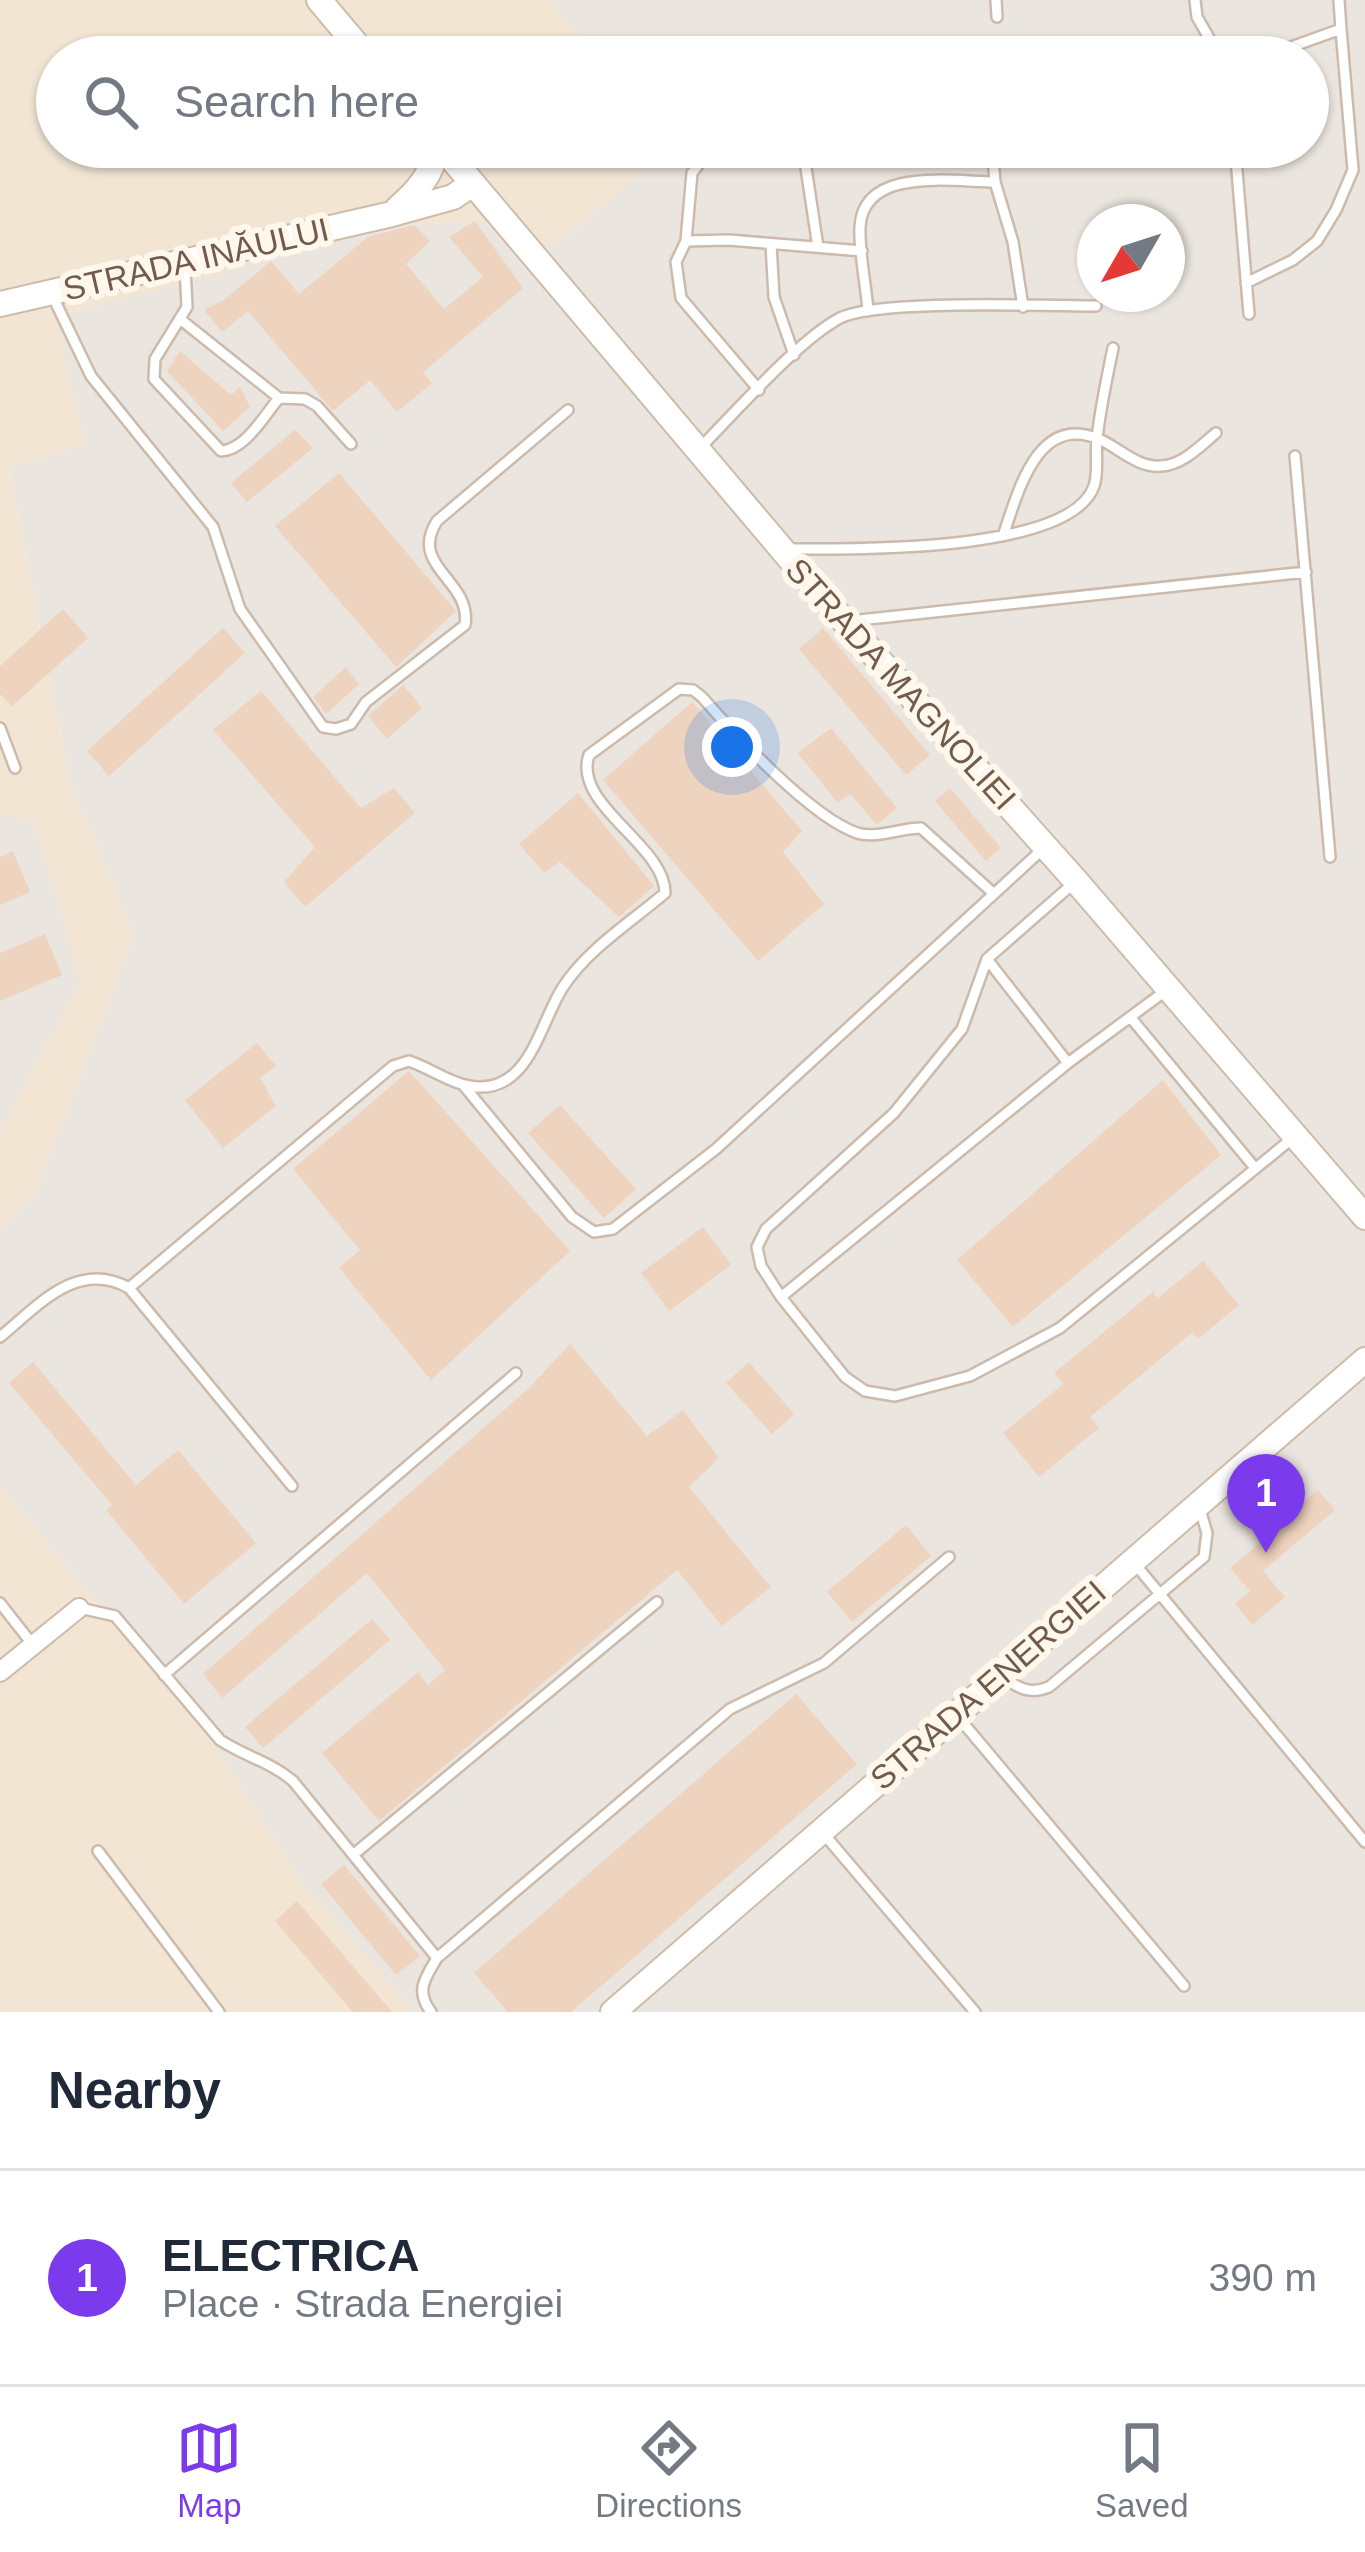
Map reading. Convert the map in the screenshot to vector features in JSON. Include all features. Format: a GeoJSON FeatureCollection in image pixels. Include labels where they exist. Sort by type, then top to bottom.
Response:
{"type":"FeatureCollection","features":[{"type":"Feature","properties":{"kind":"main road"},"geometry":{"type":"LineString","coordinates":[[319,0],[349,36]]}},
{"type":"Feature","properties":{"kind":"main road"},"geometry":{"type":"LineString","coordinates":[[392,214],[421,186],[431,168]]}},
{"type":"Feature","properties":{"kind":"main road","name":"STRADA MAGNOLIEI"},"geometry":{"type":"LineString","coordinates":[[458,168],[844,622],[1076,881],[1365,1217]]}},
{"type":"Feature","properties":{"kind":"main road","name":"STRADA INĂULUI"},"geometry":{"type":"LineString","coordinates":[[0,304],[392,214],[453,197],[472,184]]}},
{"type":"Feature","properties":{"kind":"main road","name":"STRADA ENERGIEI"},"geometry":{"type":"LineString","coordinates":[[614,2012],[1365,1360]]}},
{"type":"Feature","properties":{"kind":"street"},"geometry":{"type":"LineString","coordinates":[[0,1672],[79,1608]]}},
{"type":"Feature","properties":{"kind":"lane"},"geometry":{"type":"LineString","coordinates":[[996,0],[997,17]]}},
{"type":"Feature","properties":{"kind":"lane"},"geometry":{"type":"LineString","coordinates":[[1195,0],[1197,17],[1208,36]]}},
{"type":"Feature","properties":{"kind":"lane"},"geometry":{"type":"LineString","coordinates":[[1246,283],[1293,260],[1316,241],[1353,170],[1339,0]]}},
{"type":"Feature","properties":{"kind":"lane"},"geometry":{"type":"LineString","coordinates":[[1319,36],[1341,28]]}},
{"type":"Feature","properties":{"kind":"lane"},"geometry":{"type":"LineString","coordinates":[[696,168],[686,241],[676,262],[681,298],[758,390]]}},
{"type":"Feature","properties":{"kind":"lane"},"geometry":{"type":"LineString","coordinates":[[806,168],[818,247]]}},
{"type":"Feature","properties":{"kind":"lane"},"geometry":{"type":"LineString","coordinates":[[994,168],[1023,307]]}},
{"type":"Feature","properties":{"kind":"lane"},"geometry":{"type":"LineString","coordinates":[[1237,168],[1249,314]]}},
{"type":"Feature","properties":{"kind":"lane"},"geometry":{"type":"LineString","coordinates":[[868,311],[860,224],[866,203],[884,188],[914,182],[995,182]]}},
{"type":"Feature","properties":{"kind":"lane"},"geometry":{"type":"LineString","coordinates":[[686,241],[862,251]]}},
{"type":"Feature","properties":{"kind":"lane"},"geometry":{"type":"LineString","coordinates":[[771,244],[774,297],[794,356]]}},
{"type":"Feature","properties":{"kind":"lane"},"geometry":{"type":"LineString","coordinates":[[184,262],[190,298],[155,359],[154,379],[221,451],[241,443],[279,398]]}},
{"type":"Feature","properties":{"kind":"lane"},"geometry":{"type":"LineString","coordinates":[[50,292],[91,376],[213,526],[240,609],[323,727],[352,724],[366,702],[466,626],[463,599],[436,564],[428,535],[437,521],[568,410]]}},
{"type":"Feature","properties":{"kind":"lane"},"geometry":{"type":"LineString","coordinates":[[698,450],[794,356],[842,317],[868,311],[1077,306]]}},
{"type":"Feature","properties":{"kind":"lane"},"geometry":{"type":"LineString","coordinates":[[180,320],[279,398],[305,399],[317,406],[351,444]]}},
{"type":"Feature","properties":{"kind":"lane"},"geometry":{"type":"LineString","coordinates":[[782,549],[908,548],[1003,536],[1077,509],[1094,486],[1097,437],[1113,348]]}},
{"type":"Feature","properties":{"kind":"lane"},"geometry":{"type":"LineString","coordinates":[[1003,536],[1026,472],[1043,445],[1071,436],[1097,437],[1134,460],[1159,467],[1186,458],[1216,433]]}},
{"type":"Feature","properties":{"kind":"lane"},"geometry":{"type":"LineString","coordinates":[[1295,457],[1330,857]]}},
{"type":"Feature","properties":{"kind":"lane"},"geometry":{"type":"LineString","coordinates":[[844,622],[1306,572]]}},
{"type":"Feature","properties":{"kind":"lane"},"geometry":{"type":"LineString","coordinates":[[129,1288],[393,1066],[410,1061],[462,1084],[495,1085],[529,1061],[560,990],[580,965],[665,893],[660,872],[590,786],[586,765],[589,755],[679,688],[703,697],[778,777],[854,832],[871,835],[922,828],[993,893]]}},
{"type":"Feature","properties":{"kind":"lane"},"geometry":{"type":"LineString","coordinates":[[0,728],[15,768]]}},
{"type":"Feature","properties":{"kind":"lane"},"geometry":{"type":"LineString","coordinates":[[462,1084],[572,1217],[594,1232],[613,1229],[716,1149],[1045,847]]}},
{"type":"Feature","properties":{"kind":"lane"},"geometry":{"type":"LineString","coordinates":[[1076,881],[987,958],[962,1029],[894,1114],[766,1229],[757,1247],[760,1265],[781,1297],[845,1377],[865,1391],[896,1396],[970,1376],[1060,1328],[1295,1136]]}},
{"type":"Feature","properties":{"kind":"lane"},"geometry":{"type":"LineString","coordinates":[[987,958],[1068,1063]]}},
{"type":"Feature","properties":{"kind":"lane"},"geometry":{"type":"LineString","coordinates":[[781,1297],[1068,1063],[1168,989]]}},
{"type":"Feature","properties":{"kind":"lane"},"geometry":{"type":"LineString","coordinates":[[1131,1018],[1256,1168]]}},
{"type":"Feature","properties":{"kind":"lane"},"geometry":{"type":"LineString","coordinates":[[0,1337],[62,1286],[80,1278],[112,1278],[129,1288],[292,1486]]}},
{"type":"Feature","properties":{"kind":"lane"},"geometry":{"type":"LineString","coordinates":[[164,1675],[516,1373]]}},
{"type":"Feature","properties":{"kind":"lane"},"geometry":{"type":"LineString","coordinates":[[999,1675],[1023,1690],[1049,1687],[1161,1594],[1204,1557],[1207,1533],[1199,1506]]}},
{"type":"Feature","properties":{"kind":"lane"},"geometry":{"type":"LineString","coordinates":[[431,2012],[422,1994],[423,1982],[437,1958],[730,1709],[824,1663],[950,1557]]}},
{"type":"Feature","properties":{"kind":"lane"},"geometry":{"type":"LineString","coordinates":[[1132,1561],[1365,1842]]}},
{"type":"Feature","properties":{"kind":"lane"},"geometry":{"type":"LineString","coordinates":[[353,1855],[657,1602]]}},
{"type":"Feature","properties":{"kind":"lane"},"geometry":{"type":"LineString","coordinates":[[0,1603],[33,1645]]}},
{"type":"Feature","properties":{"kind":"lane"},"geometry":{"type":"LineString","coordinates":[[79,1608],[115,1616],[220,1740],[243,1755],[277,1767],[292,1781],[437,1958]]}},
{"type":"Feature","properties":{"kind":"lane"},"geometry":{"type":"LineString","coordinates":[[955,1714],[1184,1986]]}},
{"type":"Feature","properties":{"kind":"lane"},"geometry":{"type":"LineString","coordinates":[[821,1831],[975,2012]]}},
{"type":"Feature","properties":{"kind":"lane"},"geometry":{"type":"LineString","coordinates":[[98,1851],[219,2012]]}},
{"type":"Feature","properties":{"kind":"shaded area"},"geometry":{"type":"Polygon","coordinates":[[[0,0],[550,0],[578,36],[36,36],[36,168],[647,168],[556,246],[474,221],[365,228],[268,261],[86,445],[9,470],[70,781],[134,934],[37,1190],[0,1230],[0,0]]]}},
{"type":"Feature","properties":{"kind":"shaded area"},"geometry":{"type":"Polygon","coordinates":[[[550,0],[1365,0],[1365,2012],[415,2012],[302,1883],[214,1745],[0,1485],[0,1230],[37,1190],[134,934],[70,781],[9,469],[86,445],[56,318],[268,261],[365,228],[474,221],[556,246],[646,168],[1329,168],[1329,36],[578,36],[550,0]]]}},
{"type":"Feature","properties":{"kind":"shaded area"},"geometry":{"type":"Polygon","coordinates":[[[0,816],[33,819],[80,981],[0,1130],[0,816]]]}},
{"type":"Feature","properties":{"kind":"shaded area"},"geometry":{"type":"Polygon","coordinates":[[[0,1485],[214,1745],[302,1883],[415,2012],[0,2012],[0,1485]]]}},
{"type":"Feature","properties":{"kind":"building"},"geometry":{"type":"Polygon","coordinates":[[[475,221],[523,288],[423,372],[432,383],[397,412],[370,380],[333,411],[248,311],[222,332],[204,310],[224,300],[271,261],[299,294],[368,237],[414,225],[430,241],[406,264],[444,309],[483,277],[449,237],[475,221]]]}},
{"type":"Feature","properties":{"kind":"building"},"geometry":{"type":"Polygon","coordinates":[[[180,351],[231,395],[240,387],[250,407],[223,431],[167,371],[180,351]]]}},
{"type":"Feature","properties":{"kind":"building"},"geometry":{"type":"Polygon","coordinates":[[[295,430],[313,448],[247,502],[231,483],[295,430]]]}},
{"type":"Feature","properties":{"kind":"building"},"geometry":{"type":"Polygon","coordinates":[[[339,473],[456,611],[396,667],[275,526],[339,473]]]}},
{"type":"Feature","properties":{"kind":"building"},"geometry":{"type":"Polygon","coordinates":[[[63,609],[88,638],[12,706],[0,694],[0,666],[63,609]]]}},
{"type":"Feature","properties":{"kind":"building"},"geometry":{"type":"Polygon","coordinates":[[[223,628],[245,653],[109,776],[87,751],[223,628]]]}},
{"type":"Feature","properties":{"kind":"building"},"geometry":{"type":"Polygon","coordinates":[[[823,628],[930,755],[906,775],[799,649],[823,628]]]}},
{"type":"Feature","properties":{"kind":"building"},"geometry":{"type":"Polygon","coordinates":[[[346,667],[359,684],[326,714],[313,697],[346,667]]]}},
{"type":"Feature","properties":{"kind":"building"},"geometry":{"type":"Polygon","coordinates":[[[403,685],[422,708],[387,739],[368,716],[403,685]]]}},
{"type":"Feature","properties":{"kind":"building"},"geometry":{"type":"Polygon","coordinates":[[[261,691],[361,808],[394,788],[415,813],[305,907],[284,882],[315,847],[213,730],[261,691]]]}},
{"type":"Feature","properties":{"kind":"building"},"geometry":{"type":"Polygon","coordinates":[[[692,702],[802,831],[783,852],[824,904],[758,961],[603,780],[692,702]]]}},
{"type":"Feature","properties":{"kind":"building"},"geometry":{"type":"Polygon","coordinates":[[[831,728],[897,808],[877,825],[850,794],[838,803],[798,753],[831,728]]]}},
{"type":"Feature","properties":{"kind":"building"},"geometry":{"type":"Polygon","coordinates":[[[950,788],[1001,848],[986,861],[935,801],[950,788]]]}},
{"type":"Feature","properties":{"kind":"building"},"geometry":{"type":"Polygon","coordinates":[[[578,793],[654,886],[619,917],[560,862],[544,873],[519,844],[578,793]]]}},
{"type":"Feature","properties":{"kind":"building"},"geometry":{"type":"Polygon","coordinates":[[[13,851],[30,892],[0,905],[0,857],[13,851]]]}},
{"type":"Feature","properties":{"kind":"building"},"geometry":{"type":"Polygon","coordinates":[[[45,934],[62,975],[0,1001],[0,953],[45,934]]]}},
{"type":"Feature","properties":{"kind":"building"},"geometry":{"type":"Polygon","coordinates":[[[257,1043],[276,1066],[260,1078],[276,1106],[223,1148],[185,1100],[257,1043]]]}},
{"type":"Feature","properties":{"kind":"building"},"geometry":{"type":"Polygon","coordinates":[[[409,1071],[570,1251],[431,1380],[339,1268],[360,1250],[293,1169],[409,1071]]]}},
{"type":"Feature","properties":{"kind":"building"},"geometry":{"type":"Polygon","coordinates":[[[1163,1080],[1221,1155],[1013,1327],[957,1260],[1163,1080]]]}},
{"type":"Feature","properties":{"kind":"building"},"geometry":{"type":"Polygon","coordinates":[[[560,1105],[636,1189],[604,1218],[528,1133],[560,1105]]]}},
{"type":"Feature","properties":{"kind":"building"},"geometry":{"type":"Polygon","coordinates":[[[703,1227],[731,1265],[669,1311],[641,1273],[703,1227]]]}},
{"type":"Feature","properties":{"kind":"building"},"geometry":{"type":"Polygon","coordinates":[[[1203,1261],[1239,1305],[1198,1339],[1193,1332],[1090,1417],[1099,1428],[1039,1477],[1003,1433],[1063,1384],[1054,1373],[1153,1292],[1158,1298],[1203,1261]]]}},
{"type":"Feature","properties":{"kind":"building"},"geometry":{"type":"Polygon","coordinates":[[[570,1344],[647,1436],[683,1410],[719,1458],[689,1487],[771,1587],[722,1626],[677,1570],[379,1821],[322,1753],[418,1672],[428,1685],[445,1670],[367,1573],[222,1698],[203,1674],[529,1388],[570,1344]]]}},
{"type":"Feature","properties":{"kind":"building"},"geometry":{"type":"Polygon","coordinates":[[[33,1362],[136,1485],[178,1450],[256,1543],[184,1604],[106,1510],[112,1505],[9,1383],[33,1362]]]}},
{"type":"Feature","properties":{"kind":"building"},"geometry":{"type":"Polygon","coordinates":[[[749,1362],[794,1414],[772,1434],[726,1383],[749,1362]]]}},
{"type":"Feature","properties":{"kind":"building"},"geometry":{"type":"Polygon","coordinates":[[[1318,1490],[1335,1510],[1263,1571],[1285,1597],[1252,1625],[1235,1604],[1250,1591],[1230,1568],[1265,1539],[1256,1528],[1279,1509],[1286,1517],[1318,1490]]]}},
{"type":"Feature","properties":{"kind":"building"},"geometry":{"type":"Polygon","coordinates":[[[906,1525],[931,1556],[852,1622],[827,1592],[906,1525]]]}},
{"type":"Feature","properties":{"kind":"building"},"geometry":{"type":"Polygon","coordinates":[[[372,1619],[390,1640],[263,1748],[245,1727],[372,1619]]]}},
{"type":"Feature","properties":{"kind":"building"},"geometry":{"type":"Polygon","coordinates":[[[796,1694],[857,1764],[571,2012],[508,2012],[474,1973],[796,1694]]]}},
{"type":"Feature","properties":{"kind":"building"},"geometry":{"type":"Polygon","coordinates":[[[344,1865],[420,1956],[396,1975],[321,1884],[344,1865]]]}},
{"type":"Feature","properties":{"kind":"building"},"geometry":{"type":"Polygon","coordinates":[[[297,1901],[392,2012],[353,2012],[275,1921],[297,1901]]]}},
{"type":"Feature","properties":{"kind":"place","name":"ELECTRICA"},"geometry":{"type":"Point","coordinates":[1266,1553]}}]}
